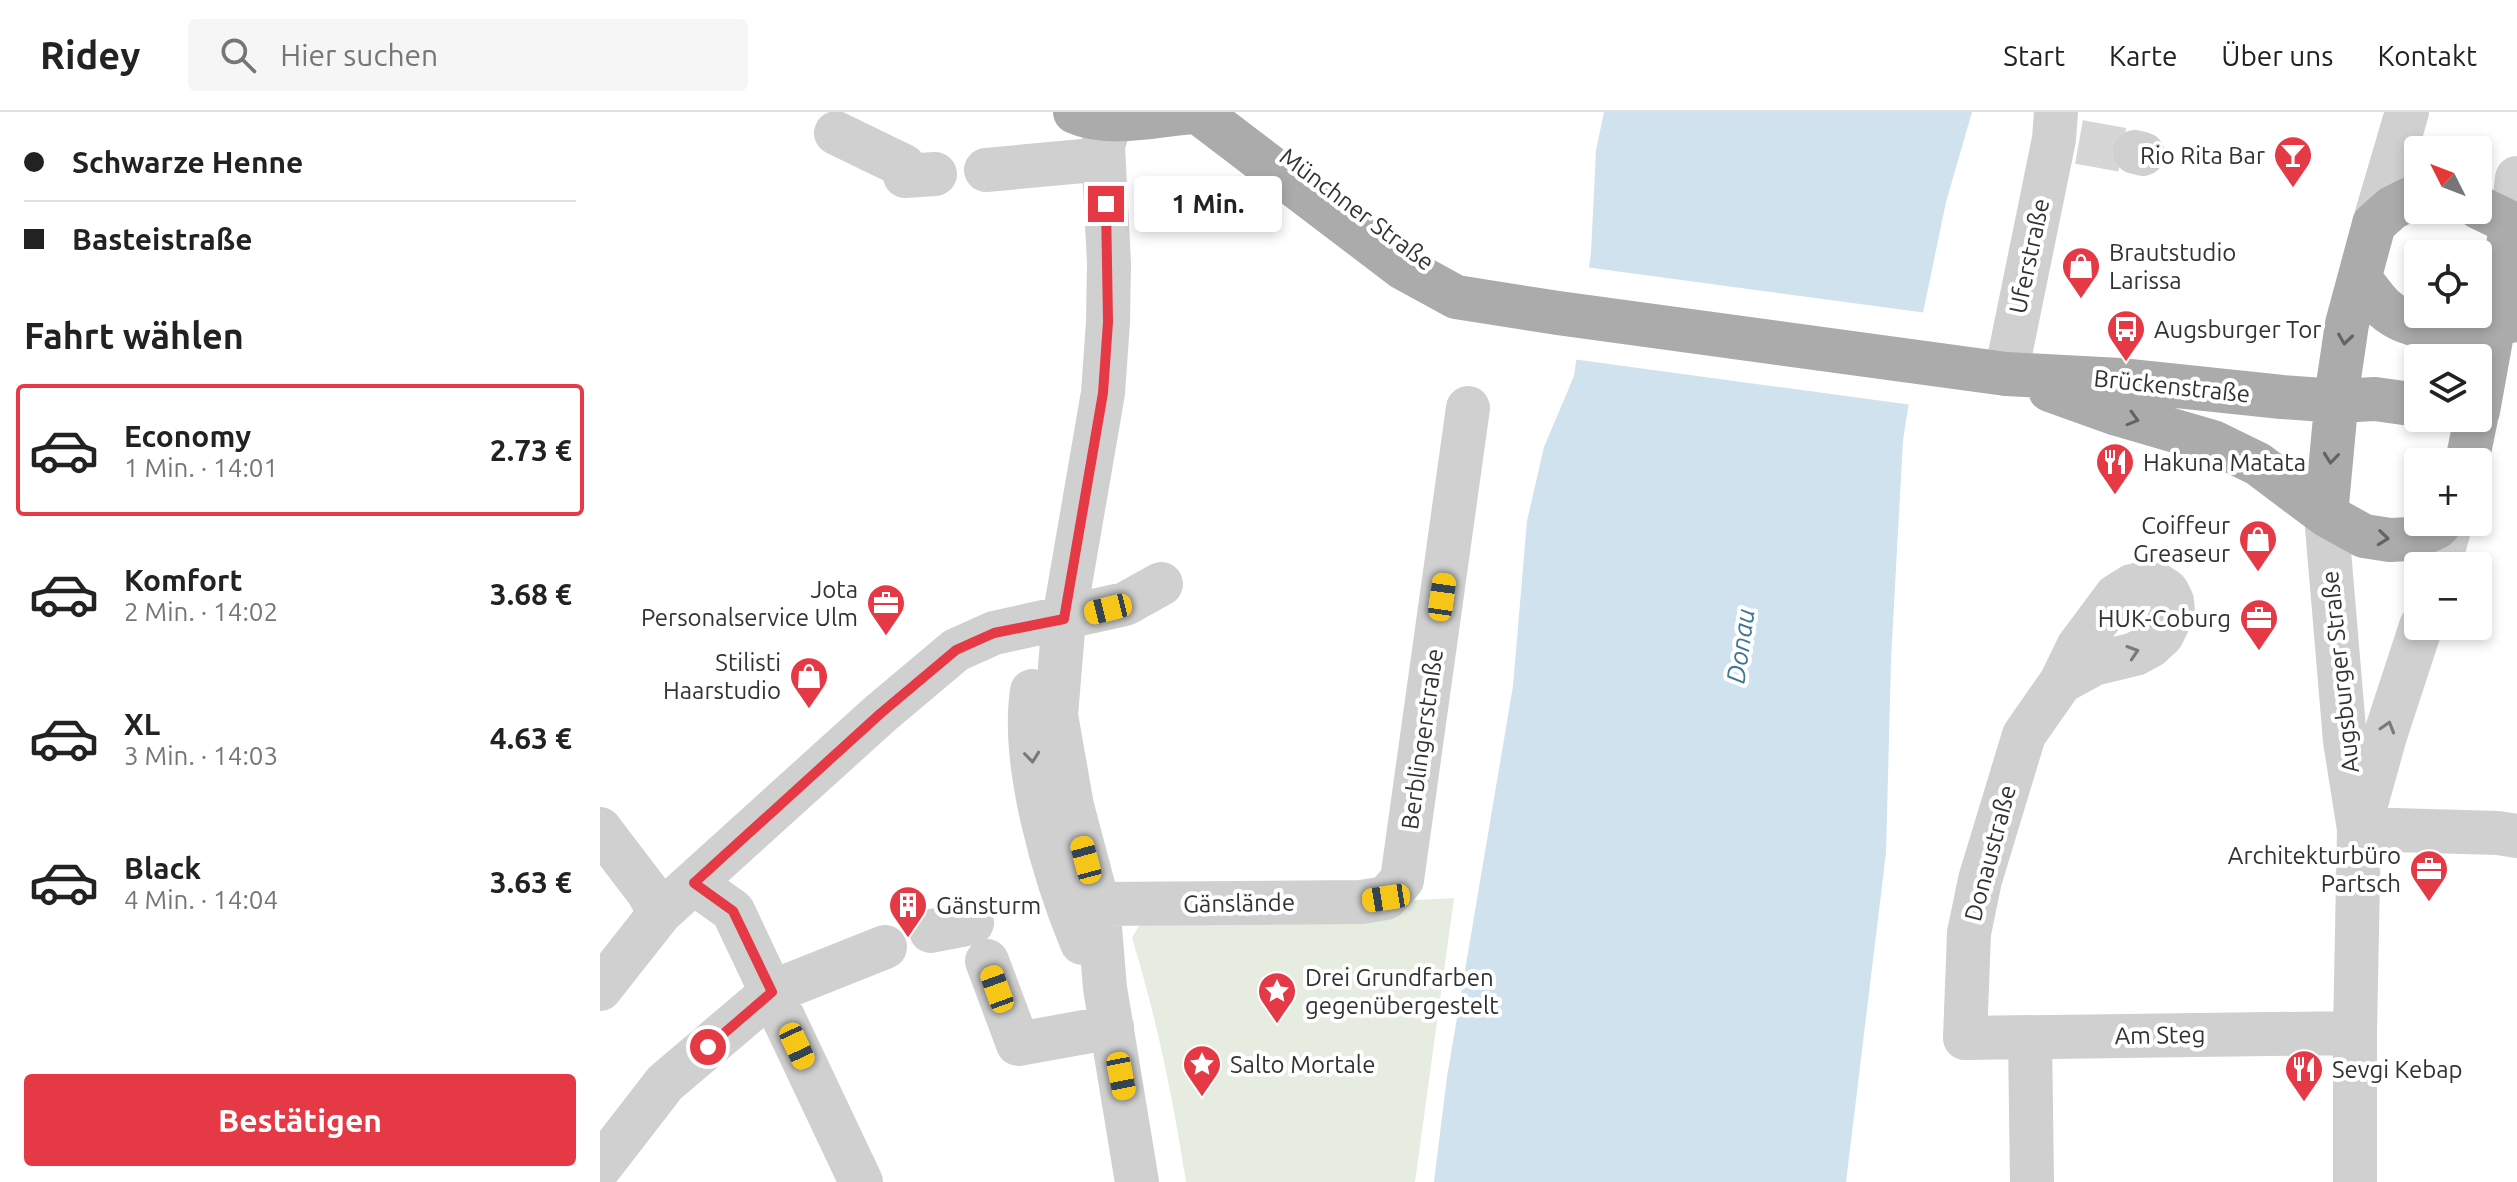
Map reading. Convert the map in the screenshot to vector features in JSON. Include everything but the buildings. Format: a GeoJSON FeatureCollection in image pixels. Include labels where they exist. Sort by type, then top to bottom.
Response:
{"type":"FeatureCollection","features":[{"type":"Feature","properties":{"kind":"main road","name":"Münchner Straße"},"geometry":{"type":"LineString","coordinates":[[1091,114],[1195,112],[1403,268],[1456,297],[1506,306]]}},
{"type":"Feature","properties":{"kind":"main road","name":"Münchner Straße"},"geometry":{"type":"LineString","coordinates":[[1226,112],[1254,130],[1410,253],[1506,306]]}},
{"type":"Feature","properties":{"kind":"main road"},"geometry":{"type":"LineString","coordinates":[[2326,515],[2347,324],[2374,224],[2404,202]]}},
{"type":"Feature","properties":{"kind":"main road"},"geometry":{"type":"LineString","coordinates":[[2492,361],[2506,321],[2502,219]]}},
{"type":"Feature","properties":{"kind":"main road"},"geometry":{"type":"LineString","coordinates":[[2360,279],[2383,308],[2402,320],[2424,327],[2459,327],[2506,321]]}},
{"type":"Feature","properties":{"kind":"main road","name":"Brückenstraße"},"geometry":{"type":"LineString","coordinates":[[1506,306],[1992,372],[2120,380],[2337,401],[2375,399],[2404,403]]}},
{"type":"Feature","properties":{"kind":"main road","name":"Brückenstraße"},"geometry":{"type":"LineString","coordinates":[[1992,372],[2213,442],[2258,464],[2326,515],[2364,536],[2390,540],[2418,536]]}},
{"type":"Feature","properties":{"kind":"street"},"geometry":{"type":"LineString","coordinates":[[2374,224],[2407,112]]}},
{"type":"Feature","properties":{"kind":"street"},"geometry":{"type":"LineString","coordinates":[[1091,114],[1083,161],[1090,293],[1086,392],[1053,622],[1056,715],[1072,806],[1086,953],[1109,1007],[1137,1182]]}},
{"type":"Feature","properties":{"kind":"street"},"geometry":{"type":"LineString","coordinates":[[1053,622],[1103,393],[1109,263],[1103,146],[1091,114]]}},
{"type":"Feature","properties":{"kind":"street","name":"Uferstraße"},"geometry":{"type":"LineString","coordinates":[[1992,372],[2063,131]]}},
{"type":"Feature","properties":{"kind":"street"},"geometry":{"type":"LineString","coordinates":[[836,133],[904,166],[905,176],[935,174]]}},
{"type":"Feature","properties":{"kind":"street"},"geometry":{"type":"LineString","coordinates":[[986,170],[1083,161]]}},
{"type":"Feature","properties":{"kind":"street"},"geometry":{"type":"LineString","coordinates":[[2502,219],[2517,178]]}},
{"type":"Feature","properties":{"kind":"street","name":"Berblingerstraße"},"geometry":{"type":"LineString","coordinates":[[1402,880],[1468,408]]}},
{"type":"Feature","properties":{"kind":"street","name":"Augsburger Straße"},"geometry":{"type":"LineString","coordinates":[[2326,515],[2345,741],[2359,829],[2355,1182]]}},
{"type":"Feature","properties":{"kind":"street"},"geometry":{"type":"LineString","coordinates":[[600,989],[660,913],[881,713],[956,650],[994,633],[1125,604],[1161,584]]}},
{"type":"Feature","properties":{"kind":"street","name":"Augsburger Straße"},"geometry":{"type":"LineString","coordinates":[[2359,829],[2416,640]]}},
{"type":"Feature","properties":{"kind":"street","name":"Donaustraße"},"geometry":{"type":"LineString","coordinates":[[1965,1038],[1969,933],[1980,880],[2024,735],[2061,682]]}},
{"type":"Feature","properties":{"kind":"street"},"geometry":{"type":"LineString","coordinates":[[600,829],[648,892],[660,913]]}},
{"type":"Feature","properties":{"kind":"street"},"geometry":{"type":"LineString","coordinates":[[2359,829],[2517,836]]}},
{"type":"Feature","properties":{"kind":"street","name":"Gänslände"},"geometry":{"type":"LineString","coordinates":[[1083,907],[1361,902],[1386,898],[1402,880]]}},
{"type":"Feature","properties":{"kind":"street"},"geometry":{"type":"LineString","coordinates":[[694,883],[733,911],[861,1182]]}},
{"type":"Feature","properties":{"kind":"street"},"geometry":{"type":"LineString","coordinates":[[963,938],[1018,1044],[1109,1007]]}},
{"type":"Feature","properties":{"kind":"street"},"geometry":{"type":"LineString","coordinates":[[600,1167],[665,1083],[772,992],[885,947]]}},
{"type":"Feature","properties":{"kind":"street","name":"Am Steg"},"geometry":{"type":"LineString","coordinates":[[1965,1038],[2355,1033]]}},
{"type":"Feature","properties":{"kind":"street"},"geometry":{"type":"LineString","coordinates":[[2030,1037],[2032,1182]]}},
{"type":"Feature","properties":{"kind":"shaded area"},"geometry":{"type":"Polygon","coordinates":[[[1454,898],[1415,1182],[1186,1182],[1164,1059],[1132,938],[1145,915],[1454,898]]]}},
{"type":"Feature","properties":{"kind":"water","name":"Donau"},"geometry":{"type":"Polygon","coordinates":[[[1604,112],[1972,112],[1946,202],[1924,308],[1903,440],[1891,660],[1886,853],[1846,1182],[1434,1182],[1447,1077],[1513,686],[1527,521],[1544,447],[1574,376],[1591,253],[1596,150],[1604,112]]]}},
{"type":"Feature","properties":{"kind":"pier"},"geometry":{"type":"Polygon","coordinates":[[[1585,267],[1927,313],[1912,405],[1572,359],[1585,267]]]}},
{"type":"Feature","properties":{"kind":"tunnel"},"geometry":{"type":"LineString","coordinates":[[2079,142],[2135,152]]}},
{"type":"Feature","properties":{"kind":"place","name":"Rio Rita Bar"},"geometry":{"type":"Point","coordinates":[2293,189]}},
{"type":"Feature","properties":{"kind":"place","name":"Brautstudio Larissa"},"geometry":{"type":"Point","coordinates":[2081,300]}},
{"type":"Feature","properties":{"kind":"place","name":"Augsburger Tor"},"geometry":{"type":"Point","coordinates":[2126,363]}},
{"type":"Feature","properties":{"kind":"place","name":"Hakuna Matata"},"geometry":{"type":"Point","coordinates":[2115,496]}},
{"type":"Feature","properties":{"kind":"place","name":"Coiffeur Greaseur"},"geometry":{"type":"Point","coordinates":[2258,573]}},
{"type":"Feature","properties":{"kind":"place","name":"Jota Personalservice Ulm"},"geometry":{"type":"Point","coordinates":[886,637]}},
{"type":"Feature","properties":{"kind":"place","name":"HUK-Coburg"},"geometry":{"type":"Point","coordinates":[2259,652]}},
{"type":"Feature","properties":{"kind":"place","name":"Stilisti Haarstudio"},"geometry":{"type":"Point","coordinates":[809,710]}},
{"type":"Feature","properties":{"kind":"place","name":"Architekturbüro Partsch"},"geometry":{"type":"Point","coordinates":[2429,903]}},
{"type":"Feature","properties":{"kind":"place","name":"Gänsturm"},"geometry":{"type":"Point","coordinates":[908,939]}},
{"type":"Feature","properties":{"kind":"place","name":"Drei Grundfarben gegenübergestelt"},"geometry":{"type":"Point","coordinates":[1277,1025]}},
{"type":"Feature","properties":{"kind":"place","name":"Salto Mortale"},"geometry":{"type":"Point","coordinates":[1202,1098]}},
{"type":"Feature","properties":{"kind":"place","name":"Sevgi Kebap"},"geometry":{"type":"Point","coordinates":[2304,1103]}},
{"type":"Feature","properties":{"kind":"route"},"geometry":{"type":"LineString","coordinates":[[708,1047],[772,992],[733,911],[694,883],[881,713],[956,650],[994,633],[1064,619],[1103,393],[1109,263],[1106,204]]}}]}
